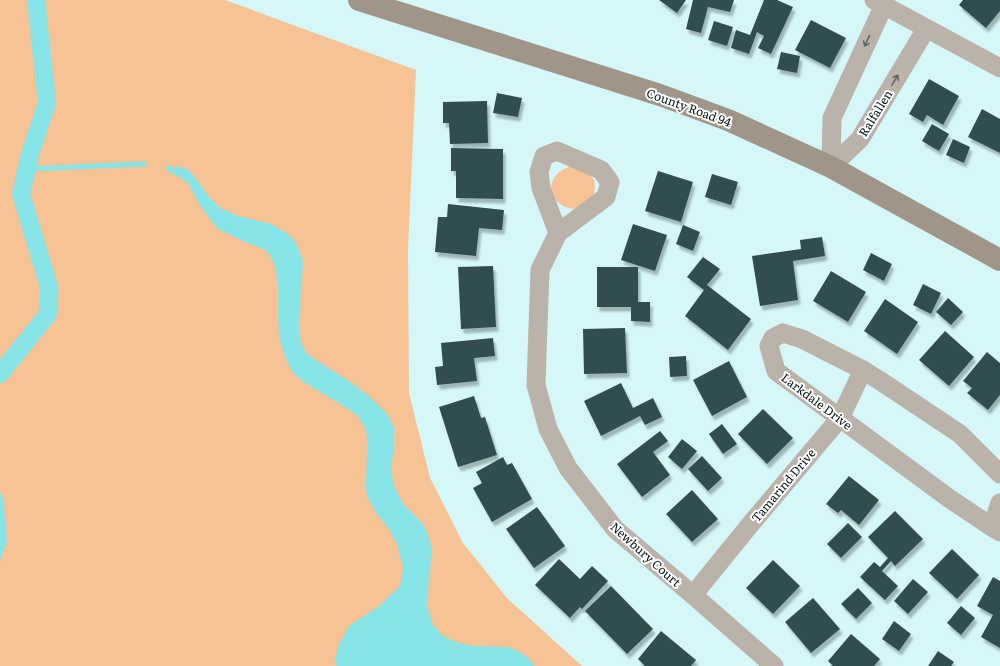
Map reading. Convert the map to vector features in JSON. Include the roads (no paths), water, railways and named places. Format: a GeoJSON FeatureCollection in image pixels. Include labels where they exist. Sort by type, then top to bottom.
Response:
{"type":"FeatureCollection","features":[{"type":"Feature","properties":{"kind":"street","name":"County Road 94"},"geometry":{"type":"LineString","coordinates":[[359,0],[660,95],[728,120],[831,167],[1000,260]]}},
{"type":"Feature","properties":{"kind":"street"},"geometry":{"type":"LineString","coordinates":[[831,167],[832,118],[879,3],[1000,68]]}},
{"type":"Feature","properties":{"kind":"street","name":"Ralfallen"},"geometry":{"type":"LineString","coordinates":[[831,167],[860,139],[926,29]]}},
{"type":"Feature","properties":{"kind":"street","name":"Newbury Court"},"geometry":{"type":"LineString","coordinates":[[558,233],[540,270],[536,385],[548,429],[568,468],[615,529],[774,666]]}},
{"type":"Feature","properties":{"kind":"street","name":"Larkdale Drive"},"geometry":{"type":"LineString","coordinates":[[1000,474],[960,434],[863,370],[802,339],[783,332],[773,338],[769,346],[776,370],[950,499],[996,529],[1000,503]]}},
{"type":"Feature","properties":{"kind":"street","name":"Tamarind Drive"},"geometry":{"type":"LineString","coordinates":[[693,595],[840,418],[863,370]]}},
{"type":"Feature","properties":{"kind":"water"},"geometry":{"type":"Polygon","coordinates":[[[175,166],[187,169],[198,181],[207,195],[220,208],[238,216],[271,224],[285,232],[295,241],[303,261],[299,328],[301,343],[307,354],[353,384],[372,399],[387,414],[394,427],[394,448],[391,468],[394,486],[403,504],[421,522],[427,532],[432,549],[427,607],[433,625],[443,636],[458,643],[474,646],[508,647],[520,652],[535,666],[337,666],[335,661],[339,644],[349,626],[379,606],[400,586],[403,568],[398,547],[391,532],[375,511],[368,498],[365,487],[368,441],[366,430],[358,416],[305,383],[293,373],[281,345],[278,324],[278,289],[276,270],[269,253],[218,229],[201,207],[188,183],[176,174],[175,166]]]}},
{"type":"Feature","properties":{"kind":"water"},"geometry":{"type":"Polygon","coordinates":[[[0,491],[3,498],[7,541],[0,561],[0,491]]]}},
{"type":"Feature","properties":{"kind":"waterway"},"geometry":{"type":"LineString","coordinates":[[0,374],[48,314],[49,287],[21,194],[30,154],[47,103],[36,0]]}},
{"type":"Feature","properties":{"kind":"waterway"},"geometry":{"type":"LineString","coordinates":[[27,169],[144,164]]}},
{"type":"Feature","properties":{"kind":"waterway"},"geometry":{"type":"LineString","coordinates":[[168,168],[180,175]]}}]}
